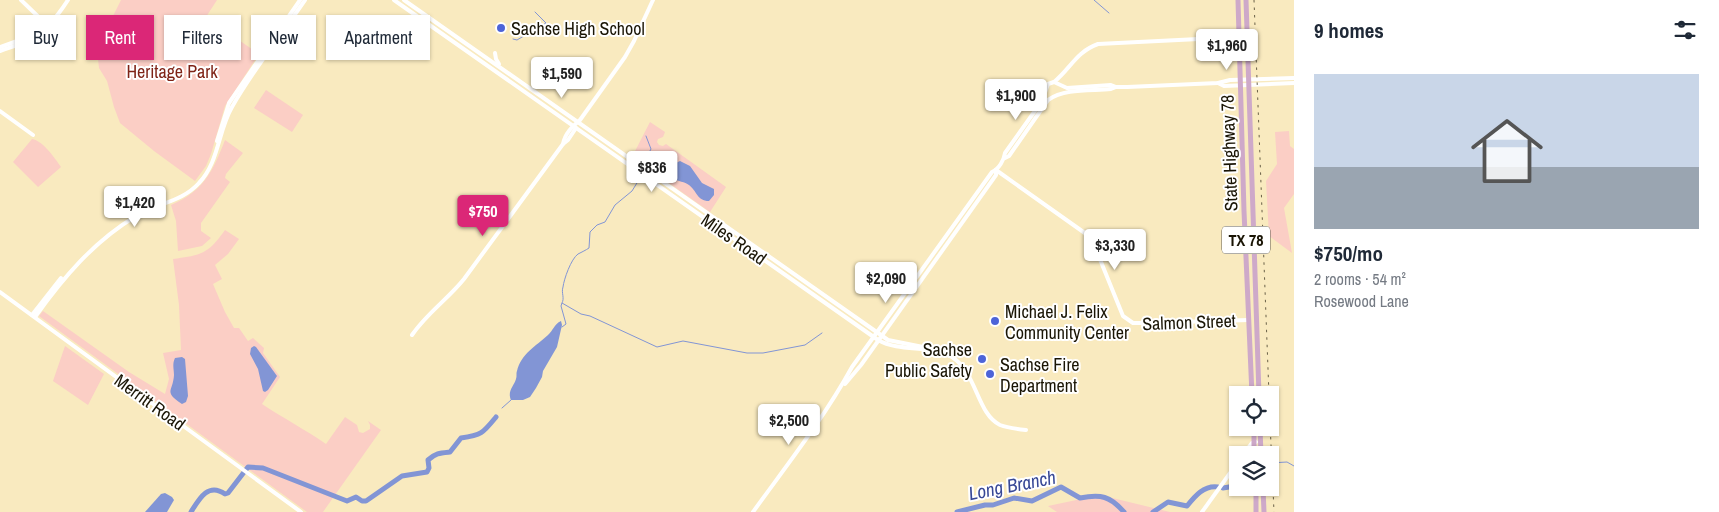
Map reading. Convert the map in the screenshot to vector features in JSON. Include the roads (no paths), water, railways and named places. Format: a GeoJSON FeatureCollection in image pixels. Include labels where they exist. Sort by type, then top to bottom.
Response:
{"type":"FeatureCollection","features":[{"type":"Feature","properties":{"kind":"main road"},"geometry":{"type":"LineString","coordinates":[[21,0],[37,15]]}},
{"type":"Feature","properties":{"kind":"main road"},"geometry":{"type":"LineString","coordinates":[[55,15],[67,0]]}},
{"type":"Feature","properties":{"kind":"main road"},"geometry":{"type":"LineString","coordinates":[[33,316],[48,293],[76,260],[108,232],[148,206],[179,196],[199,180],[210,162],[229,103],[300,0]]}},
{"type":"Feature","properties":{"kind":"main road"},"geometry":{"type":"LineString","coordinates":[[33,316],[84,255],[124,224],[150,208],[182,197],[199,184],[211,166],[232,107],[305,0]]}},
{"type":"Feature","properties":{"kind":"main road","name":"Miles Road"},"geometry":{"type":"LineString","coordinates":[[394,0],[878,340]]}},
{"type":"Feature","properties":{"kind":"main road","name":"Miles Road"},"geometry":{"type":"LineString","coordinates":[[404,0],[882,336]]}},
{"type":"Feature","properties":{"kind":"main road"},"geometry":{"type":"LineString","coordinates":[[412,335],[429,313],[451,295],[464,279],[563,144],[564,138],[578,122],[625,57],[653,0]]}},
{"type":"Feature","properties":{"kind":"main road","name":"State Highway 78"},"geometry":{"type":"LineString","coordinates":[[1238,0],[1252,211],[1259,386]]}},
{"type":"Feature","properties":{"kind":"main road","name":"State Highway 78"},"geometry":{"type":"LineString","coordinates":[[1246,0],[1244,211],[1252,386]]}},
{"type":"Feature","properties":{"kind":"main road"},"geometry":{"type":"LineString","coordinates":[[1005,158],[1005,153],[1042,101],[1048,84],[1054,82],[1062,75],[1082,51],[1098,44],[1239,37],[1242,38],[1246,54]]}},
{"type":"Feature","properties":{"kind":"main road"},"geometry":{"type":"LineString","coordinates":[[0,49],[15,43]]}},
{"type":"Feature","properties":{"kind":"main road"},"geometry":{"type":"LineString","coordinates":[[495,53],[497,62],[504,69]]}},
{"type":"Feature","properties":{"kind":"main road"},"geometry":{"type":"LineString","coordinates":[[1060,94],[1062,75]]}},
{"type":"Feature","properties":{"kind":"main road"},"geometry":{"type":"LineString","coordinates":[[1054,82],[1067,88],[1218,83],[1222,86],[1279,78],[1294,78]]}},
{"type":"Feature","properties":{"kind":"main road"},"geometry":{"type":"LineString","coordinates":[[1279,78],[1279,84]]}},
{"type":"Feature","properties":{"kind":"main road"},"geometry":{"type":"LineString","coordinates":[[1244,82],[1294,83]]}},
{"type":"Feature","properties":{"kind":"main road"},"geometry":{"type":"LineString","coordinates":[[840,390],[852,367],[992,172],[996,170],[1005,158],[1010,156],[1047,100],[1060,94],[1074,91],[1111,89],[1116,87]]}},
{"type":"Feature","properties":{"kind":"main road"},"geometry":{"type":"LineString","coordinates":[[1046,89],[1052,97]]}},
{"type":"Feature","properties":{"kind":"main road"},"geometry":{"type":"LineString","coordinates":[[0,111],[33,135]]}},
{"type":"Feature","properties":{"kind":"main road"},"geometry":{"type":"LineString","coordinates":[[753,512],[840,390],[882,336],[996,175],[996,170]]}},
{"type":"Feature","properties":{"kind":"main road","name":"Salmon Street"},"geometry":{"type":"LineString","coordinates":[[996,170],[1089,236],[1119,308],[1128,321],[1139,323],[1249,320]]}},
{"type":"Feature","properties":{"kind":"main road"},"geometry":{"type":"LineString","coordinates":[[651,181],[655,175]]}},
{"type":"Feature","properties":{"kind":"main road"},"geometry":{"type":"LineString","coordinates":[[1244,211],[1252,211]]}},
{"type":"Feature","properties":{"kind":"main road"},"geometry":{"type":"LineString","coordinates":[[788,278],[792,272]]}},
{"type":"Feature","properties":{"kind":"main road","name":"Merritt Road"},"geometry":{"type":"LineString","coordinates":[[0,292],[301,512]]}},
{"type":"Feature","properties":{"kind":"main road"},"geometry":{"type":"LineString","coordinates":[[882,336],[892,342],[923,347],[925,350]]}},
{"type":"Feature","properties":{"kind":"main road"},"geometry":{"type":"LineString","coordinates":[[878,340],[889,345],[925,350],[953,358],[965,369],[985,410],[992,419],[1008,427],[1026,430]]}},
{"type":"Feature","properties":{"kind":"main road"},"geometry":{"type":"LineString","coordinates":[[1254,436],[1254,446]]}},
{"type":"Feature","properties":{"kind":"main road"},"geometry":{"type":"LineString","coordinates":[[1261,436],[1261,446]]}},
{"type":"Feature","properties":{"kind":"main road"},"geometry":{"type":"LineString","coordinates":[[1250,446],[1254,442],[1261,442]]}},
{"type":"Feature","properties":{"kind":"main road"},"geometry":{"type":"LineString","coordinates":[[1202,512],[1229,474]]}},
{"type":"Feature","properties":{"kind":"main road"},"geometry":{"type":"LineString","coordinates":[[1256,496],[1256,512]]}},
{"type":"Feature","properties":{"kind":"main road"},"geometry":{"type":"LineString","coordinates":[[1263,496],[1264,512]]}},
{"type":"Feature","properties":{"kind":"water"},"geometry":{"type":"Polygon","coordinates":[[[680,161],[690,166],[702,183],[714,189],[714,195],[709,201],[700,198],[692,187],[673,179],[670,172],[676,163],[680,161]]]}},
{"type":"Feature","properties":{"kind":"water"},"geometry":{"type":"Polygon","coordinates":[[[561,321],[562,325],[557,347],[543,371],[536,388],[530,397],[523,400],[511,400],[510,391],[522,360],[561,321]]]}},
{"type":"Feature","properties":{"kind":"water"},"geometry":{"type":"Polygon","coordinates":[[[254,346],[277,376],[265,392],[263,391],[258,369],[250,354],[251,348],[254,346]]]}},
{"type":"Feature","properties":{"kind":"water"},"geometry":{"type":"Polygon","coordinates":[[[182,357],[185,359],[188,396],[186,402],[182,404],[170,391],[174,375],[174,360],[175,358],[182,357]]]}},
{"type":"Feature","properties":{"kind":"water"},"geometry":{"type":"Polygon","coordinates":[[[165,493],[174,500],[167,512],[145,512],[161,494],[165,493]]]}},
{"type":"Feature","properties":{"kind":"waterway"},"geometry":{"type":"LineString","coordinates":[[1094,0],[1109,13]]}},
{"type":"Feature","properties":{"kind":"waterway"},"geometry":{"type":"LineString","coordinates":[[513,39],[517,40],[546,23],[535,12]]}},
{"type":"Feature","properties":{"kind":"waterway"},"geometry":{"type":"LineString","coordinates":[[646,136],[651,149],[646,158],[649,162]]}},
{"type":"Feature","properties":{"kind":"waterway"},"geometry":{"type":"LineString","coordinates":[[651,159],[655,155],[673,159]]}},
{"type":"Feature","properties":{"kind":"waterway"},"geometry":{"type":"LineString","coordinates":[[648,165],[649,162],[662,170],[670,171]]}},
{"type":"Feature","properties":{"kind":"waterway"},"geometry":{"type":"LineString","coordinates":[[562,303],[568,269],[575,257],[589,248],[590,232],[597,225],[605,222],[615,205],[632,191],[640,178]]}},
{"type":"Feature","properties":{"kind":"waterway"},"geometry":{"type":"LineString","coordinates":[[562,327],[566,324],[561,306],[562,303],[581,314],[590,316],[657,347],[683,341],[747,353],[763,353],[805,345],[822,333]]}},
{"type":"Feature","properties":{"kind":"waterway"},"geometry":{"type":"LineString","coordinates":[[502,408],[511,400]]}},
{"type":"Feature","properties":{"kind":"waterway"},"geometry":{"type":"LineString","coordinates":[[191,512],[201,497],[209,491],[214,490],[225,494],[228,493],[248,467],[263,468],[347,501],[356,497],[366,501],[402,476],[427,472],[429,468],[428,460],[438,454],[450,452],[461,438],[474,436],[482,432],[496,417]]}},
{"type":"Feature","properties":{"kind":"waterway","name":"Long Branch"},"geometry":{"type":"LineString","coordinates":[[1279,462],[1287,462],[1294,466]]}},
{"type":"Feature","properties":{"kind":"waterway","name":"Long Branch"},"geometry":{"type":"LineString","coordinates":[[957,512],[985,505],[993,505],[1014,498],[1032,501],[1061,487],[1080,498],[1099,496],[1109,499],[1124,512]]}},
{"type":"Feature","properties":{"kind":"waterway","name":"Long Branch"},"geometry":{"type":"LineString","coordinates":[[1153,512],[1168,502],[1187,506],[1204,489],[1218,487]]}},
{"type":"Feature","properties":{"kind":"waterway","name":"Long Branch"},"geometry":{"type":"LineString","coordinates":[[1223,488],[1229,487]]}},
{"type":"Feature","properties":{"kind":"railway"},"geometry":{"type":"LineString","coordinates":[[1254,0],[1269,386]]}},
{"type":"Feature","properties":{"kind":"railway"},"geometry":{"type":"LineString","coordinates":[[1271,436],[1274,512]]}},
{"type":"Feature","properties":{"kind":"place","name":"Sachse High School"},"geometry":{"type":"Point","coordinates":[501,28]}},
{"type":"Feature","properties":{"kind":"place","name":"Michael J. Felix Community Center"},"geometry":{"type":"Point","coordinates":[995,321]}},
{"type":"Feature","properties":{"kind":"place","name":"Sachse Public Safety"},"geometry":{"type":"Point","coordinates":[982,359]}},
{"type":"Feature","properties":{"kind":"place","name":"Sachse Fire Department"},"geometry":{"type":"Point","coordinates":[990,374]}},
{"type":"Feature","properties":{"kind":"park label","name":"Heritage Park"},"geometry":{"type":"Point","coordinates":[172,71]}}]}
